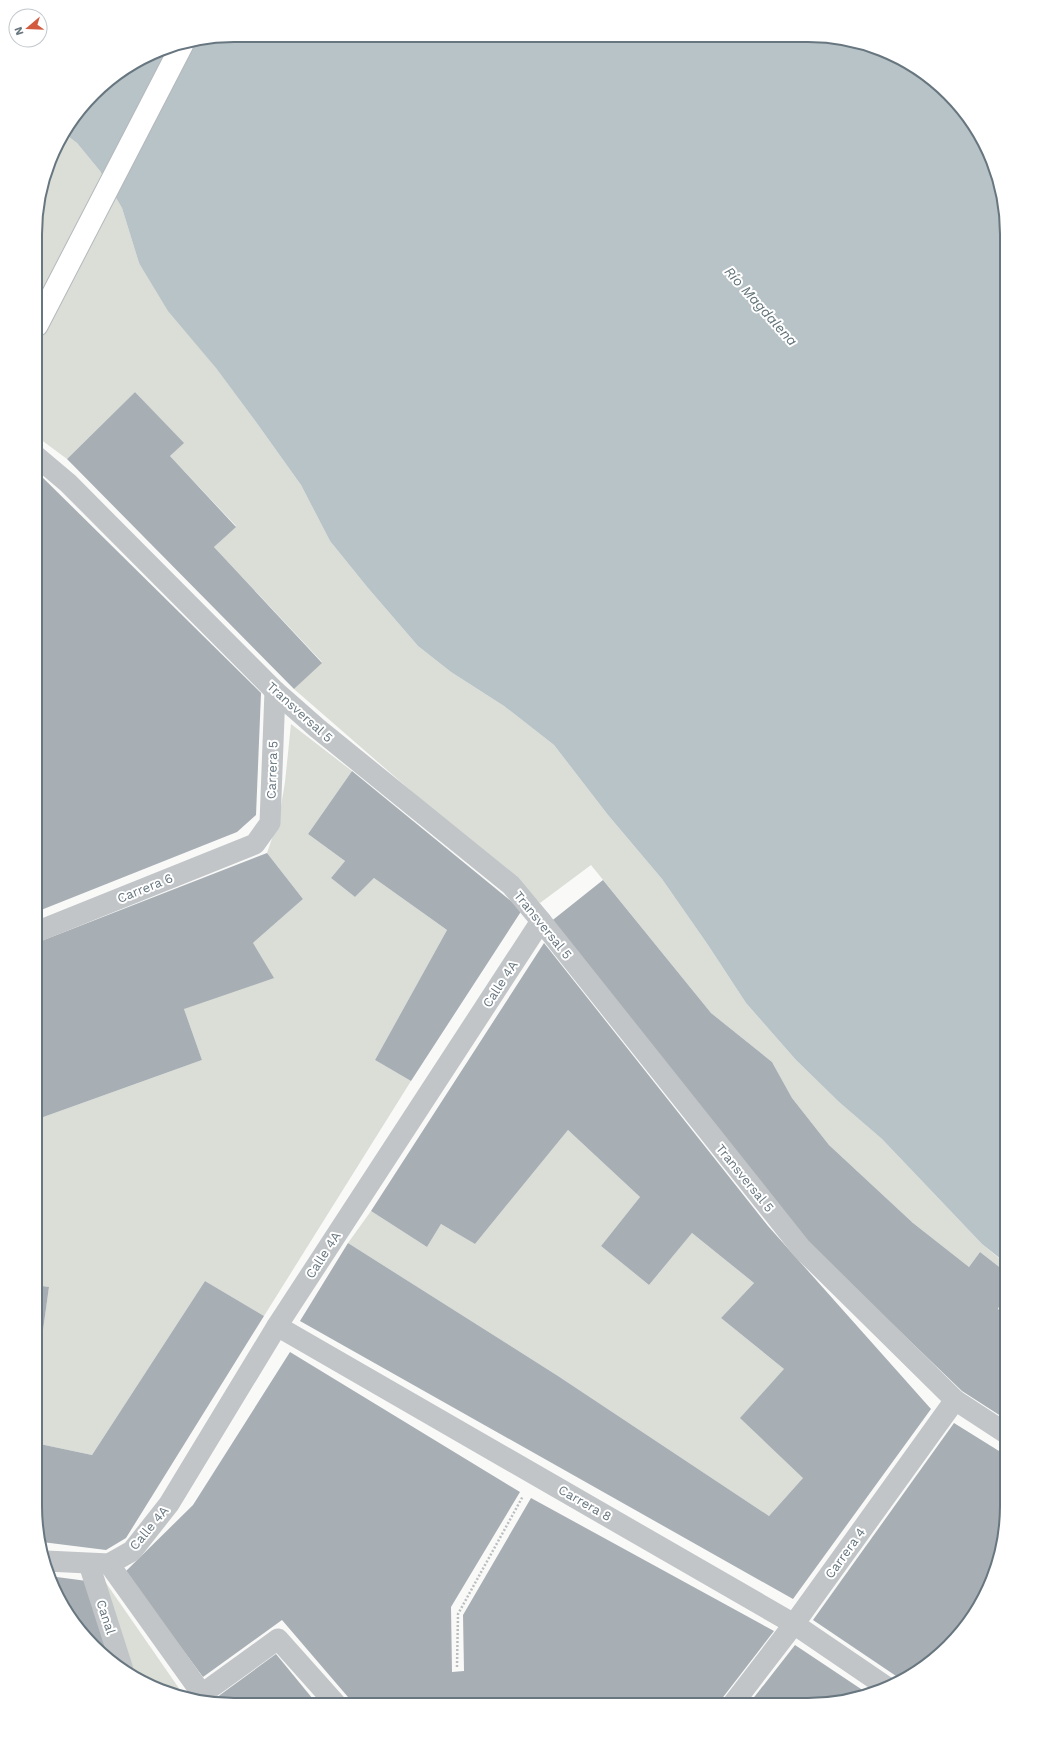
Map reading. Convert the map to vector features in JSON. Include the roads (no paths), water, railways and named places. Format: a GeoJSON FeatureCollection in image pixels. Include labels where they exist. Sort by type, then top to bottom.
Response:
{"type":"FeatureCollection","features":[{"type":"Feature","properties":{"kind":"main road"},"geometry":{"type":"LineString","coordinates":[[42,313],[179,50]]}},
{"type":"Feature","properties":{"kind":"street","name":"Transversal 5"},"geometry":{"type":"LineString","coordinates":[[42,461],[79,494],[275,691],[317,728],[511,886],[541,921],[801,1248],[955,1400],[1000,1429]]}},
{"type":"Feature","properties":{"kind":"street","name":"Carrera 5"},"geometry":{"type":"LineString","coordinates":[[255,844],[270,823],[275,691]]}},
{"type":"Feature","properties":{"kind":"street","name":"Carrera 6"},"geometry":{"type":"LineString","coordinates":[[42,930],[255,844]]}},
{"type":"Feature","properties":{"kind":"street","name":"Calle 4A"},"geometry":{"type":"LineString","coordinates":[[99,1564],[132,1551],[169,1504],[277,1326],[541,921]]}},
{"type":"Feature","properties":{"kind":"street","name":"Carrera 8"},"geometry":{"type":"LineString","coordinates":[[277,1326],[794,1624],[881,1683]]}},
{"type":"Feature","properties":{"kind":"street","name":"Carrera 4"},"geometry":{"type":"LineString","coordinates":[[737,1698],[794,1624],[955,1400]]}},
{"type":"Feature","properties":{"kind":"street"},"geometry":{"type":"LineString","coordinates":[[50,1561],[99,1564],[202,1694],[278,1639],[331,1698]]}},
{"type":"Feature","properties":{"kind":"street","name":"Canal"},"geometry":{"type":"LineString","coordinates":[[99,1564],[121,1661]]}},
{"type":"Feature","properties":{"kind":"water","name":"Río Magdalena"},"geometry":{"type":"Polygon","coordinates":[[[221,42],[821,42],[870,52],[893,62],[915,74],[944,98],[952,107],[968,127],[985,160],[990,172],[996,196],[1000,221],[1000,1258],[982,1244],[882,1139],[839,1102],[796,1060],[746,1003],[662,879],[608,815],[554,745],[504,706],[451,672],[418,646],[368,588],[330,541],[301,485],[256,422],[216,368],[168,311],[139,263],[122,208],[100,171],[77,143],[69,137],[74,127],[98,98],[127,74],[172,52],[221,42]]]}}]}
